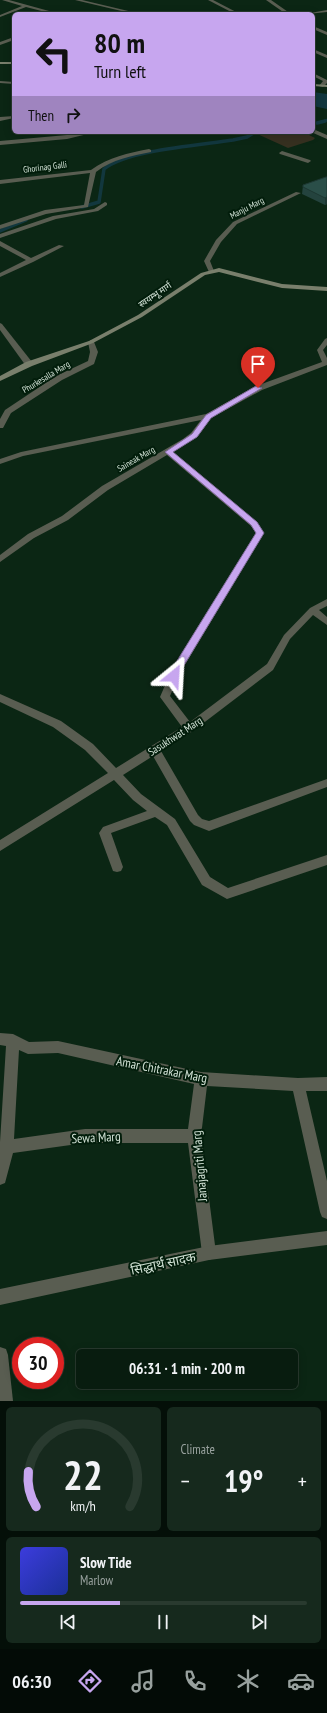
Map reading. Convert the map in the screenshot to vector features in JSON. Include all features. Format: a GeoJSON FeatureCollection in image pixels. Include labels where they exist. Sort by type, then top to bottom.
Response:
{"type":"FeatureCollection","features":[{"type":"Feature","properties":{"kind":"main road"},"geometry":{"type":"LineString","coordinates":[[0,63],[12,63]]}},
{"type":"Feature","properties":{"kind":"main road"},"geometry":{"type":"LineString","coordinates":[[211,271],[219,270],[282,286],[327,289]]}},
{"type":"Feature","properties":{"kind":"main road","name":"स्वयम्भू मार्ग"},"geometry":{"type":"LineString","coordinates":[[0,379],[29,364],[91,342],[140,316],[203,274],[211,271]]}},
{"type":"Feature","properties":{"kind":"street"},"geometry":{"type":"LineString","coordinates":[[4,0],[50,12]]}},
{"type":"Feature","properties":{"kind":"street"},"geometry":{"type":"LineString","coordinates":[[77,0],[130,12]]}},
{"type":"Feature","properties":{"kind":"street"},"geometry":{"type":"LineString","coordinates":[[210,0],[234,12]]}},
{"type":"Feature","properties":{"kind":"street"},"geometry":{"type":"LineString","coordinates":[[268,0],[286,12]]}},
{"type":"Feature","properties":{"kind":"street"},"geometry":{"type":"LineString","coordinates":[[0,16],[25,6]]}},
{"type":"Feature","properties":{"kind":"street"},"geometry":{"type":"LineString","coordinates":[[315,13],[327,11]]}},
{"type":"Feature","properties":{"kind":"street"},"geometry":{"type":"LineString","coordinates":[[315,28],[327,34]]}},
{"type":"Feature","properties":{"kind":"street"},"geometry":{"type":"LineString","coordinates":[[0,44],[12,39]]}},
{"type":"Feature","properties":{"kind":"street"},"geometry":{"type":"LineString","coordinates":[[0,44],[12,46]]}},
{"type":"Feature","properties":{"kind":"street"},"geometry":{"type":"LineString","coordinates":[[315,51],[327,57]]}},
{"type":"Feature","properties":{"kind":"street"},"geometry":{"type":"LineString","coordinates":[[315,75],[326,81],[324,86]]}},
{"type":"Feature","properties":{"kind":"street"},"geometry":{"type":"LineString","coordinates":[[0,82],[12,82]]}},
{"type":"Feature","properties":{"kind":"street"},"geometry":{"type":"LineString","coordinates":[[0,119],[12,117]]}},
{"type":"Feature","properties":{"kind":"street"},"geometry":{"type":"LineString","coordinates":[[315,132],[327,137]]}},
{"type":"Feature","properties":{"kind":"street"},"geometry":{"type":"LineString","coordinates":[[0,143],[67,137],[83,134]]}},
{"type":"Feature","properties":{"kind":"street"},"geometry":{"type":"LineString","coordinates":[[0,227],[45,212],[86,206],[93,171],[116,158],[149,151]]}},
{"type":"Feature","properties":{"kind":"street"},"geometry":{"type":"LineString","coordinates":[[282,153],[308,161]]}},
{"type":"Feature","properties":{"kind":"street","name":"Ghorinag Galli"},"geometry":{"type":"LineString","coordinates":[[1,180],[93,171]]}},
{"type":"Feature","properties":{"kind":"street","name":"Manju Marg"},"geometry":{"type":"LineString","coordinates":[[211,271],[207,261],[209,256],[218,242],[235,223],[298,193]]}},
{"type":"Feature","properties":{"kind":"street"},"geometry":{"type":"LineString","coordinates":[[0,236],[55,217],[96,210],[105,204]]}},
{"type":"Feature","properties":{"kind":"street"},"geometry":{"type":"LineString","coordinates":[[0,219],[6,224]]}},
{"type":"Feature","properties":{"kind":"street"},"geometry":{"type":"LineString","coordinates":[[0,243],[31,261]]}},
{"type":"Feature","properties":{"kind":"street"},"geometry":{"type":"LineString","coordinates":[[0,275],[61,246]]}},
{"type":"Feature","properties":{"kind":"street"},"geometry":{"type":"LineString","coordinates":[[0,325],[29,364]]}},
{"type":"Feature","properties":{"kind":"street"},"geometry":{"type":"LineString","coordinates":[[327,340],[320,350],[327,363]]}},
{"type":"Feature","properties":{"kind":"street","name":"Phurkesalla Marg"},"geometry":{"type":"LineString","coordinates":[[0,426],[8,412],[59,378],[91,362],[94,352],[91,342]]}},
{"type":"Feature","properties":{"kind":"street","name":"Saineak Marg"},"geometry":{"type":"LineString","coordinates":[[0,559],[31,536],[65,518],[105,488],[168,452],[194,435],[208,416],[258,388],[327,363]]}},
{"type":"Feature","properties":{"kind":"street"},"geometry":{"type":"LineString","coordinates":[[0,462],[21,454],[208,416]]}},
{"type":"Feature","properties":{"kind":"street"},"geometry":{"type":"LineString","coordinates":[[168,452],[254,524],[260,533],[175,672],[165,697],[189,728]]}},
{"type":"Feature","properties":{"kind":"street","name":"Sasukhwat Marg"},"geometry":{"type":"LineString","coordinates":[[0,846],[84,793],[116,775],[189,728],[270,667],[287,637],[313,610],[327,602]]}},
{"type":"Feature","properties":{"kind":"street"},"geometry":{"type":"LineString","coordinates":[[313,610],[327,622]]}},
{"type":"Feature","properties":{"kind":"street"},"geometry":{"type":"LineString","coordinates":[[0,698],[57,724],[89,747],[137,797],[172,822],[206,881],[227,894],[327,860]]}},
{"type":"Feature","properties":{"kind":"street"},"geometry":{"type":"LineString","coordinates":[[155,749],[194,818],[198,822],[209,826],[327,783]]}},
{"type":"Feature","properties":{"kind":"street"},"geometry":{"type":"LineString","coordinates":[[117,867],[105,833],[107,830],[156,812]]}},
{"type":"Feature","properties":{"kind":"street"},"geometry":{"type":"LineString","coordinates":[[0,1178],[4,1148],[7,1040]]}},
{"type":"Feature","properties":{"kind":"street","name":"Amar Chitrakar Marg"},"geometry":{"type":"LineString","coordinates":[[7,1040],[28,1048],[58,1048],[202,1079],[298,1085],[327,1084]]}},
{"type":"Feature","properties":{"kind":"street","name":"Janajagriti Marg"},"geometry":{"type":"LineString","coordinates":[[202,1079],[194,1136],[209,1253]]}},
{"type":"Feature","properties":{"kind":"street"},"geometry":{"type":"LineString","coordinates":[[298,1085],[327,1212]]}},
{"type":"Feature","properties":{"kind":"street","name":"Sewa Marg"},"geometry":{"type":"LineString","coordinates":[[4,1148],[86,1136],[194,1136]]}},
{"type":"Feature","properties":{"kind":"street","name":"सिद्धार्थ सादक"},"geometry":{"type":"LineString","coordinates":[[0,1297],[209,1253],[327,1238]]}},
{"type":"Feature","properties":{"kind":"street"},"geometry":{"type":"LineString","coordinates":[[0,1355],[5,1401]]}},
{"type":"Feature","properties":{"kind":"shaded area"},"geometry":{"type":"Polygon","coordinates":[[[257,134],[307,134],[315,138],[288,148],[257,134]]]}},
{"type":"Feature","properties":{"kind":"water"},"geometry":{"type":"Polygon","coordinates":[[[315,92],[327,94],[327,109],[315,106],[315,92]]]}},
{"type":"Feature","properties":{"kind":"building"},"geometry":{"type":"Polygon","coordinates":[[[326,177],[327,197],[325,198],[303,187],[303,185],[326,177]]]}},
{"type":"Feature","properties":{"kind":"waterway"},"geometry":{"type":"LineString","coordinates":[[317,123],[324,121]]}},
{"type":"Feature","properties":{"kind":"waterway"},"geometry":{"type":"LineString","coordinates":[[82,207],[99,202],[104,169],[115,163],[129,157],[146,153],[184,146],[233,140],[247,137],[252,134]]}},
{"type":"Feature","properties":{"kind":"waterway"},"geometry":{"type":"LineString","coordinates":[[0,231],[26,220]]}},
{"type":"Feature","properties":{"kind":"route"},"geometry":{"type":"LineString","coordinates":[[174,676],[175,672],[260,533],[254,524],[168,452],[194,435],[208,416],[258,388]]}}]}
